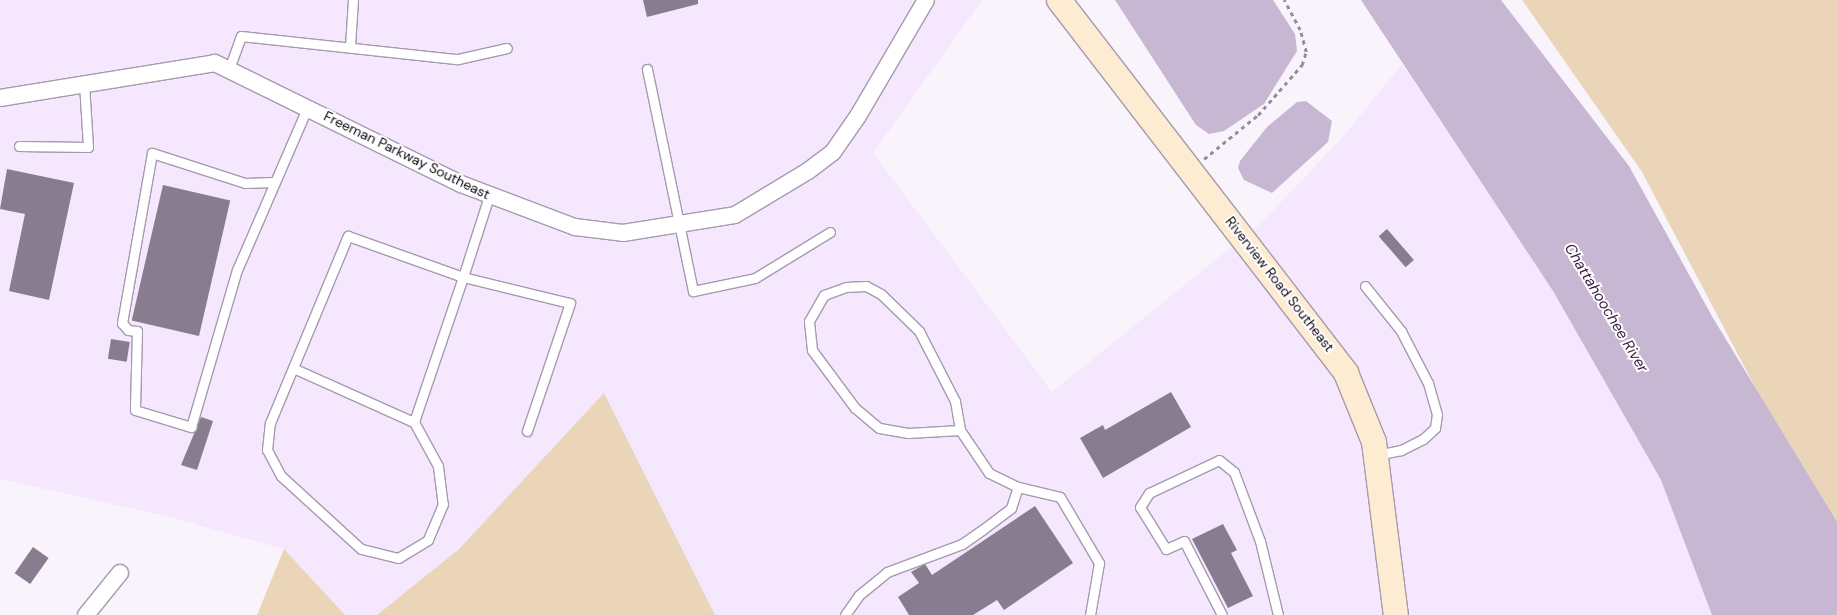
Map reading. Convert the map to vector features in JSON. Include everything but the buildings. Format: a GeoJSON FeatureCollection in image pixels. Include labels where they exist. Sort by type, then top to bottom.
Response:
{"type":"FeatureCollection","features":[{"type":"Feature","properties":{"kind":"street","name":"Freeman Parkway Southeast"},"geometry":{"type":"LineString","coordinates":[[0,98],[187,65],[215,63],[308,106],[489,196],[575,227],[624,233],[735,215],[778,192],[833,152],[882,79],[926,0]]}},
{"type":"Feature","properties":{"kind":"street","name":"Riverview Road Southeast"},"geometry":{"type":"LineString","coordinates":[[1059,0],[1191,169],[1346,373],[1363,408],[1376,455],[1396,615]]}},
{"type":"Feature","properties":{"kind":"street"},"geometry":{"type":"LineString","coordinates":[[86,615],[120,573]]}},
{"type":"Feature","properties":{"kind":"lane"},"geometry":{"type":"LineString","coordinates":[[350,46],[353,0]]}},
{"type":"Feature","properties":{"kind":"lane"},"geometry":{"type":"LineString","coordinates":[[229,69],[241,36],[350,46],[458,59],[507,48]]}},
{"type":"Feature","properties":{"kind":"lane"},"geometry":{"type":"LineString","coordinates":[[647,69],[693,291],[755,278],[830,232]]}},
{"type":"Feature","properties":{"kind":"lane"},"geometry":{"type":"LineString","coordinates":[[19,146],[88,148],[84,83]]}},
{"type":"Feature","properties":{"kind":"lane"},"geometry":{"type":"LineString","coordinates":[[274,182],[244,183],[152,152],[122,323],[128,330],[137,331],[135,410],[191,427],[237,270],[308,106]]}},
{"type":"Feature","properties":{"kind":"lane"},"geometry":{"type":"LineString","coordinates":[[414,422],[489,196]]}},
{"type":"Feature","properties":{"kind":"lane"},"geometry":{"type":"LineString","coordinates":[[293,368],[414,422],[438,466],[443,504],[428,540],[398,558],[361,549],[281,476],[267,450],[270,423],[348,236],[463,277],[570,303],[527,431]]}},
{"type":"Feature","properties":{"kind":"lane"},"geometry":{"type":"LineString","coordinates":[[960,430],[908,433],[878,428],[855,408],[812,350],[809,321],[824,295],[846,286],[866,286],[920,331],[954,401],[960,430],[989,473],[1018,487],[1060,498],[1094,549],[1099,563],[1090,615]]}},
{"type":"Feature","properties":{"kind":"lane"},"geometry":{"type":"LineString","coordinates":[[1365,286],[1400,331],[1428,383],[1437,414],[1435,428],[1423,439],[1401,450],[1376,455]]}},
{"type":"Feature","properties":{"kind":"lane"},"geometry":{"type":"LineString","coordinates":[[1222,615],[1184,541],[1166,549],[1140,507],[1149,493],[1219,460],[1234,472],[1260,541],[1278,615]]}},
{"type":"Feature","properties":{"kind":"lane"},"geometry":{"type":"LineString","coordinates":[[844,615],[859,595],[887,572],[962,544],[982,530],[1011,508],[1018,487]]}},
{"type":"Feature","properties":{"kind":"path"},"geometry":{"type":"LineString","coordinates":[[1191,169],[1258,115],[1302,65],[1306,52],[1300,30],[1284,0]]}},
{"type":"Feature","properties":{"kind":"shaded area"},"geometry":{"type":"Polygon","coordinates":[[[0,0],[982,0],[873,153],[1052,392],[1259,225],[1342,138],[1402,64],[1629,401],[1734,615],[715,615],[604,393],[459,549],[377,615],[345,615],[284,549],[166,516],[0,479],[0,0]]]}},
{"type":"Feature","properties":{"kind":"shaded area"},"geometry":{"type":"Polygon","coordinates":[[[1522,0],[1837,0],[1837,543],[1642,172],[1522,0]]]}},
{"type":"Feature","properties":{"kind":"shaded area"},"geometry":{"type":"Polygon","coordinates":[[[604,393],[715,615],[377,615],[459,549],[604,393]]]}},
{"type":"Feature","properties":{"kind":"shaded area"},"geometry":{"type":"Polygon","coordinates":[[[284,549],[345,615],[257,615],[284,549]]]}},
{"type":"Feature","properties":{"kind":"water"},"geometry":{"type":"Polygon","coordinates":[[[1115,0],[1273,0],[1295,34],[1297,51],[1264,104],[1224,131],[1209,134],[1196,125],[1115,0]]]}},
{"type":"Feature","properties":{"kind":"water","name":"Chattahoochee River"},"geometry":{"type":"Polygon","coordinates":[[[1361,0],[1501,0],[1629,166],[1713,318],[1837,522],[1837,615],[1712,615],[1661,480],[1553,291],[1361,0]]]}},
{"type":"Feature","properties":{"kind":"water"},"geometry":{"type":"Polygon","coordinates":[[[1306,101],[1332,121],[1328,142],[1272,193],[1244,180],[1238,168],[1240,161],[1267,127],[1297,102],[1306,101]]]}}]}
